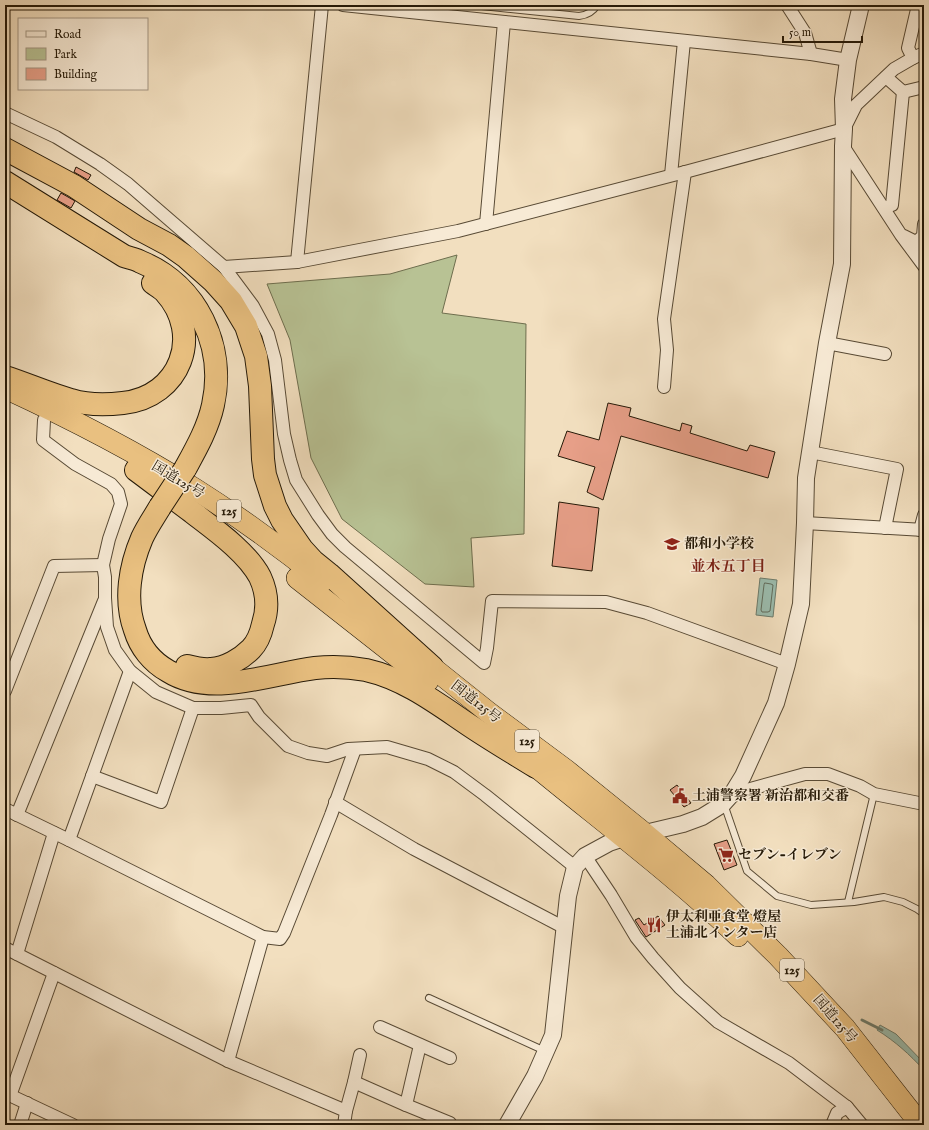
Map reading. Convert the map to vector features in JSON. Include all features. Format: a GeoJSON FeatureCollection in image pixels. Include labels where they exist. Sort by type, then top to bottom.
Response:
{"type":"FeatureCollection","features":[{"type":"Feature","properties":{"kind":"highway"},"geometry":{"type":"LineString","coordinates":[[5,149],[74,186],[139,229],[169,245],[186,257],[213,281],[231,301],[246,326],[256,356],[259,371],[265,475],[275,506],[282,520],[302,549],[313,560],[432,667]]}},
{"type":"Feature","properties":{"kind":"highway"},"geometry":{"type":"LineString","coordinates":[[5,182],[124,256],[141,261],[163,274],[175,283],[194,305],[207,327],[211,338],[216,362],[216,389],[208,421],[190,472]]}},
{"type":"Feature","properties":{"kind":"highway"},"geometry":{"type":"LineString","coordinates":[[139,229],[162,258],[191,283],[206,302],[218,326],[225,349],[227,378],[224,404],[215,434],[208,449],[190,472],[165,510],[142,539],[131,573],[129,602],[131,616],[138,638],[152,660],[162,668],[183,679],[195,682],[221,684],[317,668],[350,668],[381,674],[418,691],[474,729],[536,767]]}},
{"type":"Feature","properties":{"kind":"highway"},"geometry":{"type":"LineString","coordinates":[[5,377],[72,400],[109,404],[124,403],[143,398],[161,388],[169,381],[176,371],[183,350],[183,326],[179,314],[165,292],[135,269],[124,256]]}},
{"type":"Feature","properties":{"kind":"highway","name":"国道125号"},"geometry":{"type":"LineString","coordinates":[[5,388],[47,407],[140,456],[206,496],[277,545],[488,712],[566,770],[706,885],[778,956],[845,1028],[921,1125]]}},
{"type":"Feature","properties":{"kind":"highway","name":"国道125号"},"geometry":{"type":"LineString","coordinates":[[5,402],[44,420],[136,470],[188,501],[310,588],[480,721],[693,895],[730,928],[767,964],[835,1036],[906,1125]]}},
{"type":"Feature","properties":{"kind":"highway"},"geometry":{"type":"LineString","coordinates":[[136,470],[215,530],[238,550],[259,576],[264,588],[266,601],[266,614],[263,626],[253,647],[244,656],[226,665],[212,669],[199,669],[187,666],[166,654],[150,636],[142,612],[141,586],[148,556],[162,526],[165,510]]}},
{"type":"Feature","properties":{"kind":"street"},"geometry":{"type":"LineString","coordinates":[[297,262],[322,5]]}},
{"type":"Feature","properties":{"kind":"street"},"geometry":{"type":"LineString","coordinates":[[343,5],[811,54],[848,60]]}},
{"type":"Feature","properties":{"kind":"street"},"geometry":{"type":"LineString","coordinates":[[787,5],[806,33],[811,54]]}},
{"type":"Feature","properties":{"kind":"street"},"geometry":{"type":"LineString","coordinates":[[728,799],[743,776],[776,702],[787,664],[801,604],[806,523],[806,478],[827,343],[842,264],[843,99],[848,60],[861,5]]}},
{"type":"Feature","properties":{"kind":"street"},"geometry":{"type":"LineString","coordinates":[[913,58],[908,48],[918,5]]}},
{"type":"Feature","properties":{"kind":"street"},"geometry":{"type":"LineString","coordinates":[[486,224],[504,22]]}},
{"type":"Feature","properties":{"kind":"street"},"geometry":{"type":"LineString","coordinates":[[671,175],[684,41]]}},
{"type":"Feature","properties":{"kind":"street"},"geometry":{"type":"LineString","coordinates":[[224,267],[297,262],[458,231],[844,129],[856,105],[894,70],[924,53]]}},
{"type":"Feature","properties":{"kind":"street"},"geometry":{"type":"LineString","coordinates":[[886,77],[903,92]]}},
{"type":"Feature","properties":{"kind":"street"},"geometry":{"type":"LineString","coordinates":[[903,92],[924,88]]}},
{"type":"Feature","properties":{"kind":"street"},"geometry":{"type":"LineString","coordinates":[[884,208],[892,205],[903,92]]}},
{"type":"Feature","properties":{"kind":"street"},"geometry":{"type":"LineString","coordinates":[[5,112],[56,137],[100,164],[128,184],[224,267],[254,306],[268,334],[275,360],[284,434],[290,460],[296,480],[318,516],[332,534],[350,551],[484,663],[492,601],[537,601],[606,602],[647,613],[787,664]]}},
{"type":"Feature","properties":{"kind":"street"},"geometry":{"type":"LineString","coordinates":[[843,146],[924,266]]}},
{"type":"Feature","properties":{"kind":"street"},"geometry":{"type":"LineString","coordinates":[[664,387],[667,350],[664,319],[685,172]]}},
{"type":"Feature","properties":{"kind":"street"},"geometry":{"type":"LineString","coordinates":[[902,235],[920,244],[923,236],[924,224]]}},
{"type":"Feature","properties":{"kind":"street"},"geometry":{"type":"LineString","coordinates":[[827,343],[885,354]]}},
{"type":"Feature","properties":{"kind":"street"},"geometry":{"type":"LineString","coordinates":[[44,420],[43,440],[75,464],[111,484],[118,492],[121,504],[103,565],[105,577],[106,627],[115,650],[130,671],[156,692],[193,708],[221,708],[251,705],[259,717],[288,746],[308,754],[327,756],[348,749],[387,747],[428,759],[454,772],[580,862],[611,895],[636,937],[653,958],[680,988],[718,1022],[789,1063],[847,1107],[862,1125]]}},
{"type":"Feature","properties":{"kind":"street"},"geometry":{"type":"LineString","coordinates":[[810,452],[898,469],[885,528]]}},
{"type":"Feature","properties":{"kind":"street"},"geometry":{"type":"LineString","coordinates":[[806,523],[922,530],[924,515]]}},
{"type":"Feature","properties":{"kind":"street"},"geometry":{"type":"LineString","coordinates":[[5,691],[54,566],[103,565]]}},
{"type":"Feature","properties":{"kind":"street"},"geometry":{"type":"LineString","coordinates":[[17,815],[105,598]]}},
{"type":"Feature","properties":{"kind":"street"},"geometry":{"type":"LineString","coordinates":[[69,840],[130,671]]}},
{"type":"Feature","properties":{"kind":"street"},"geometry":{"type":"LineString","coordinates":[[92,776],[161,802],[193,708]]}},
{"type":"Feature","properties":{"kind":"street"},"geometry":{"type":"LineString","coordinates":[[5,809],[263,937],[280,939],[284,933],[355,749]]}},
{"type":"Feature","properties":{"kind":"street"},"geometry":{"type":"LineString","coordinates":[[507,1125],[535,1076],[553,1036],[568,896],[580,862],[609,843],[683,824],[702,817],[728,799],[805,774],[828,774],[860,786],[874,794],[924,804]]}},
{"type":"Feature","properties":{"kind":"street"},"geometry":{"type":"LineString","coordinates":[[335,802],[414,849],[564,928]]}},
{"type":"Feature","properties":{"kind":"street"},"geometry":{"type":"LineString","coordinates":[[18,954],[54,832]]}},
{"type":"Feature","properties":{"kind":"street"},"geometry":{"type":"LineString","coordinates":[[228,1061],[263,937]]}},
{"type":"Feature","properties":{"kind":"street"},"geometry":{"type":"LineString","coordinates":[[5,948],[228,1061],[346,1111]]}},
{"type":"Feature","properties":{"kind":"street"},"geometry":{"type":"LineString","coordinates":[[54,973],[8,1094],[73,1125]]}},
{"type":"Feature","properties":{"kind":"street"},"geometry":{"type":"LineString","coordinates":[[380,1027],[450,1058]]}},
{"type":"Feature","properties":{"kind":"street"},"geometry":{"type":"LineString","coordinates":[[406,1105],[420,1045]]}},
{"type":"Feature","properties":{"kind":"street"},"geometry":{"type":"LineString","coordinates":[[344,1125],[360,1055]]}},
{"type":"Feature","properties":{"kind":"street"},"geometry":{"type":"LineString","coordinates":[[354,1082],[450,1123]]}},
{"type":"Feature","properties":{"kind":"street"},"geometry":{"type":"LineString","coordinates":[[20,1125],[27,1103]]}},
{"type":"Feature","properties":{"kind":"street"},"geometry":{"type":"LineString","coordinates":[[832,1125],[837,1113],[847,1107]]}},
{"type":"Feature","properties":{"kind":"lane"},"geometry":{"type":"LineString","coordinates":[[474,5],[579,16],[586,15],[593,11],[597,5]]}},
{"type":"Feature","properties":{"kind":"lane"},"geometry":{"type":"LineString","coordinates":[[848,902],[874,794]]}},
{"type":"Feature","properties":{"kind":"lane"},"geometry":{"type":"LineString","coordinates":[[728,799],[747,871],[777,896],[811,905],[884,897],[903,902],[924,914]]}},
{"type":"Feature","properties":{"kind":"lane"},"geometry":{"type":"LineString","coordinates":[[429,998],[546,1052]]}},
{"type":"Feature","properties":{"kind":"green space"},"geometry":{"type":"Polygon","coordinates":[[[457,255],[442,313],[526,324],[524,534],[471,538],[474,587],[425,584],[342,519],[311,458],[290,340],[267,284],[390,274],[457,255]]]}},
{"type":"Feature","properties":{"kind":"water"},"geometry":{"type":"Polygon","coordinates":[[[760,578],[777,580],[773,617],[756,615],[760,578]]]}},
{"type":"Feature","properties":{"kind":"water"},"geometry":{"type":"Polygon","coordinates":[[[880,1025],[896,1034],[924,1063],[924,1070],[902,1048],[877,1030],[880,1025]]]}},
{"type":"Feature","properties":{"kind":"building"},"geometry":{"type":"Polygon","coordinates":[[[76,167],[91,175],[88,180],[74,172],[76,167]]]}},
{"type":"Feature","properties":{"kind":"building"},"geometry":{"type":"Polygon","coordinates":[[[61,193],[75,201],[71,208],[57,200],[61,193]]]}},
{"type":"Feature","properties":{"kind":"building"},"geometry":{"type":"Polygon","coordinates":[[[608,403],[631,408],[629,416],[680,431],[682,423],[692,426],[690,433],[747,451],[750,445],[775,452],[768,478],[621,436],[603,500],[587,492],[595,467],[558,456],[567,431],[599,440],[608,403]]]}},
{"type":"Feature","properties":{"kind":"building"},"geometry":{"type":"Polygon","coordinates":[[[559,502],[599,508],[592,571],[552,566],[559,502]]]}},
{"type":"Feature","properties":{"kind":"building"},"geometry":{"type":"Polygon","coordinates":[[[677,785],[691,803],[684,807],[670,790],[677,785]]]}},
{"type":"Feature","properties":{"kind":"building","name":"セブン-イレブン"},"geometry":{"type":"Polygon","coordinates":[[[727,840],[737,865],[724,870],[714,844],[727,840]]]}},
{"type":"Feature","properties":{"kind":"building"},"geometry":{"type":"Polygon","coordinates":[[[658,916],[665,925],[646,937],[635,920],[639,918],[644,925],[658,916]]]}},
{"type":"Feature","properties":{"kind":"waterway"},"geometry":{"type":"LineString","coordinates":[[862,1020],[882,1030]]}},
{"type":"Feature","properties":{"kind":"place","name":"都和小学校"},"geometry":{"type":"Point","coordinates":[672,544]}},
{"type":"Feature","properties":{"kind":"place","name":"土浦警察署 新治都和交番"},"geometry":{"type":"Point","coordinates":[680,796]}},
{"type":"Feature","properties":{"kind":"place","name":"セブン-イレブン"},"geometry":{"type":"Point","coordinates":[726,855]}},
{"type":"Feature","properties":{"kind":"place","name":"伊太利亜食堂 燈屋 土浦北インター店"},"geometry":{"type":"Point","coordinates":[654,925]}},
{"type":"Feature","properties":{"kind":"district","name":"並木五丁目"},"geometry":{"type":"Point","coordinates":[728,566]}}]}
